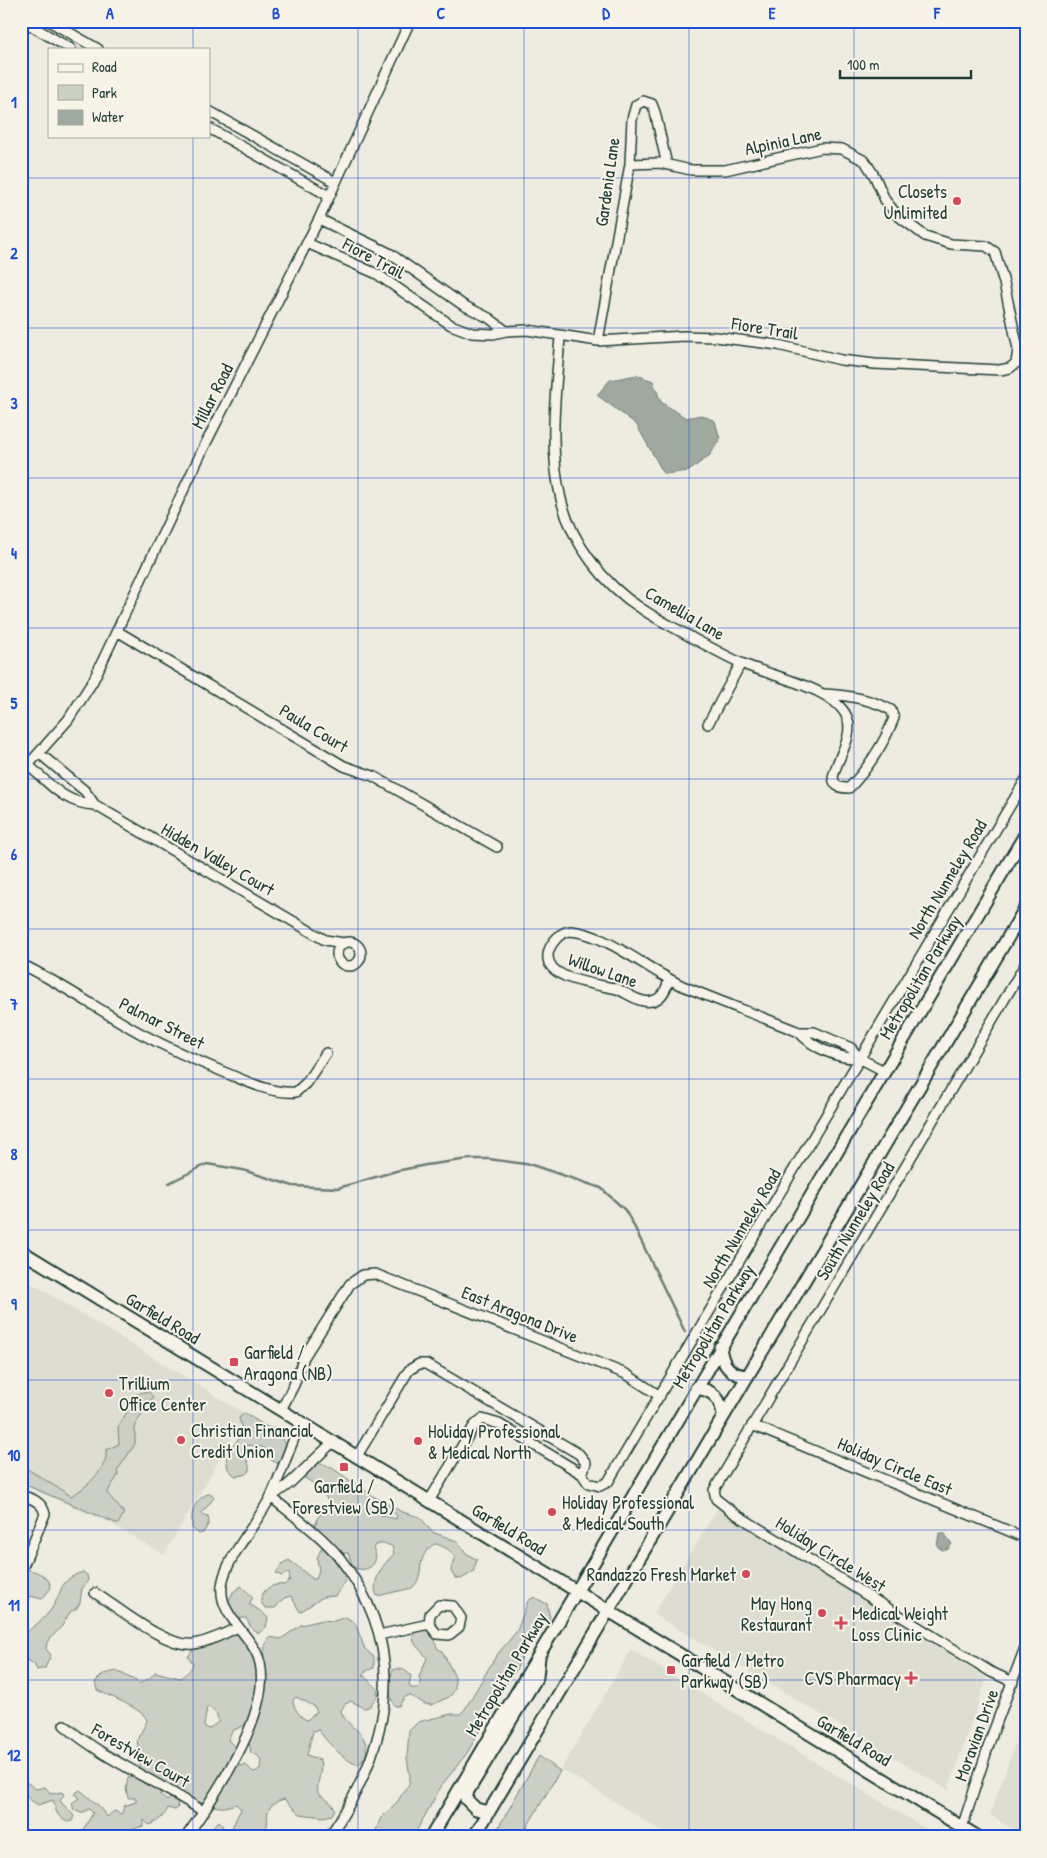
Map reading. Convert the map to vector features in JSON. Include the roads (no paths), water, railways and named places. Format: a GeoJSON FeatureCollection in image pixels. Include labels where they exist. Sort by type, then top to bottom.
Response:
{"type":"FeatureCollection","features":[{"type":"Feature","properties":{"kind":"main road","name":"Metropolitan Parkway"},"geometry":{"type":"LineString","coordinates":[[431,1837],[1026,833]]}},
{"type":"Feature","properties":{"kind":"main road"},"geometry":{"type":"LineString","coordinates":[[474,1837],[1026,907]]}},
{"type":"Feature","properties":{"kind":"main road","name":"Garfield Road"},"geometry":{"type":"LineString","coordinates":[[21,1252],[577,1590],[960,1832],[978,1837]]}},
{"type":"Feature","properties":{"kind":"main road"},"geometry":{"type":"LineString","coordinates":[[720,1347],[727,1369],[736,1374],[748,1376]]}},
{"type":"Feature","properties":{"kind":"main road"},"geometry":{"type":"LineString","coordinates":[[696,1388],[714,1394],[721,1404],[723,1417]]}},
{"type":"Feature","properties":{"kind":"main road"},"geometry":{"type":"LineString","coordinates":[[489,1812],[471,1806],[466,1799],[468,1791],[537,1677],[539,1652]]}},
{"type":"Feature","properties":{"kind":"street"},"geometry":{"type":"LineString","coordinates":[[23,21],[69,48]]}},
{"type":"Feature","properties":{"kind":"street"},"geometry":{"type":"LineString","coordinates":[[49,21],[96,48]]}},
{"type":"Feature","properties":{"kind":"street","name":"Millar Road"},"geometry":{"type":"LineString","coordinates":[[21,773],[40,753],[82,701],[203,448],[319,219],[410,21]]}},
{"type":"Feature","properties":{"kind":"street","name":"Gardenia Lane"},"geometry":{"type":"LineString","coordinates":[[598,341],[630,164],[632,119],[636,106],[643,101],[652,104],[655,112],[667,165]]}},
{"type":"Feature","properties":{"kind":"street"},"geometry":{"type":"LineString","coordinates":[[210,112],[335,182]]}},
{"type":"Feature","properties":{"kind":"street"},"geometry":{"type":"LineString","coordinates":[[210,129],[329,196]]}},
{"type":"Feature","properties":{"kind":"street"},"geometry":{"type":"LineString","coordinates":[[235,143],[242,130]]}},
{"type":"Feature","properties":{"kind":"street","name":"Alpinia Lane"},"geometry":{"type":"LineString","coordinates":[[630,164],[667,165],[691,170],[725,170],[822,148],[842,149],[864,161],[875,177],[885,200],[910,226],[938,241],[992,248],[997,256],[1004,283],[1018,349],[1016,364]]}},
{"type":"Feature","properties":{"kind":"street","name":"Fiore Trail"},"geometry":{"type":"LineString","coordinates":[[319,219],[389,253],[506,331]]}},
{"type":"Feature","properties":{"kind":"street","name":"Fiore Trail"},"geometry":{"type":"LineString","coordinates":[[307,243],[377,274],[451,325],[472,333],[493,334],[526,330],[560,337],[598,341],[684,336],[716,337],[778,345],[841,360],[875,364],[1000,370],[1016,364]]}},
{"type":"Feature","properties":{"kind":"street","name":"Camellia Lane"},"geometry":{"type":"LineString","coordinates":[[560,337],[553,443],[559,492],[570,527],[598,569],[640,608],[741,663],[824,694],[839,705],[848,722],[846,743],[833,778],[834,783],[840,788],[849,788],[856,781],[889,730],[894,718],[891,710],[883,706],[844,695],[824,694]]}},
{"type":"Feature","properties":{"kind":"street","name":"Paula Court"},"geometry":{"type":"LineString","coordinates":[[117,631],[344,766],[373,776],[497,847]]}},
{"type":"Feature","properties":{"kind":"street"},"geometry":{"type":"LineString","coordinates":[[708,724],[741,663]]}},
{"type":"Feature","properties":{"kind":"street","name":"Hidden Valley Court"},"geometry":{"type":"LineString","coordinates":[[40,753],[85,791],[95,805],[325,940],[344,943]]}},
{"type":"Feature","properties":{"kind":"street","name":"Hidden Valley Court"},"geometry":{"type":"LineString","coordinates":[[28,765],[70,801],[95,805]]}},
{"type":"Feature","properties":{"kind":"street"},"geometry":{"type":"LineString","coordinates":[[52,786],[63,773]]}},
{"type":"Feature","properties":{"kind":"street","name":"North Nunneley Road"},"geometry":{"type":"LineString","coordinates":[[429,1501],[474,1426],[482,1419],[499,1424],[582,1474],[588,1483],[600,1486],[608,1482],[1026,779]]}},
{"type":"Feature","properties":{"kind":"street","name":"Willow Lane"},"geometry":{"type":"LineString","coordinates":[[669,979],[667,988],[660,997],[654,1001],[644,1002],[617,989],[571,980],[557,972],[549,959],[549,951],[563,933],[568,931],[581,933],[622,950],[640,963],[669,979],[799,1032],[814,1032],[851,1048],[859,1058],[884,1071]]}},
{"type":"Feature","properties":{"kind":"street","name":"Hidden Valley Court"},"geometry":{"type":"LineString","coordinates":[[325,940],[337,956]]}},
{"type":"Feature","properties":{"kind":"street"},"geometry":{"type":"LineString","coordinates":[[352,942],[358,947],[360,954],[358,961],[352,965],[344,964],[337,956],[338,948],[344,943],[352,942]]}},
{"type":"Feature","properties":{"kind":"street","name":"South Nunneley Road"},"geometry":{"type":"LineString","coordinates":[[714,1495],[717,1485],[752,1425],[1026,963]]}},
{"type":"Feature","properties":{"kind":"street","name":"Palmar Street"},"geometry":{"type":"LineString","coordinates":[[21,964],[163,1045],[245,1081],[277,1091],[296,1092],[306,1083],[326,1053]]}},
{"type":"Feature","properties":{"kind":"street","name":"East Aragona Drive"},"geometry":{"type":"LineString","coordinates":[[281,1410],[294,1384],[304,1357],[350,1284],[363,1275],[375,1274],[617,1370],[635,1379],[660,1396]]}},
{"type":"Feature","properties":{"kind":"street"},"geometry":{"type":"LineString","coordinates":[[357,1456],[409,1370],[419,1364],[434,1367],[579,1454],[586,1463],[582,1474]]}},
{"type":"Feature","properties":{"kind":"street"},"geometry":{"type":"LineString","coordinates":[[186,1837],[204,1812],[242,1746],[261,1686],[260,1658],[253,1645],[238,1627],[223,1601],[223,1579],[271,1497],[301,1422]]}},
{"type":"Feature","properties":{"kind":"street","name":"Holiday Circle East"},"geometry":{"type":"LineString","coordinates":[[752,1425],[1026,1538]]}},
{"type":"Feature","properties":{"kind":"street"},"geometry":{"type":"LineString","coordinates":[[271,1497],[288,1484],[334,1441]]}},
{"type":"Feature","properties":{"kind":"street"},"geometry":{"type":"LineString","coordinates":[[21,1494],[38,1502],[44,1507],[46,1514],[23,1566]]}},
{"type":"Feature","properties":{"kind":"street","name":"Holiday Circle West"},"geometry":{"type":"LineString","coordinates":[[714,1495],[720,1504],[734,1513],[991,1672],[1012,1682]]}},
{"type":"Feature","properties":{"kind":"street"},"geometry":{"type":"LineString","coordinates":[[271,1497],[338,1556],[360,1588],[378,1635],[384,1670],[385,1697],[378,1742],[362,1783],[349,1808],[329,1837]]}},
{"type":"Feature","properties":{"kind":"street"},"geometry":{"type":"LineString","coordinates":[[95,1593],[164,1637],[183,1644],[194,1644],[215,1638],[238,1627]]}},
{"type":"Feature","properties":{"kind":"street"},"geometry":{"type":"LineString","coordinates":[[378,1635],[429,1624]]}},
{"type":"Feature","properties":{"kind":"street","name":"Moravian Drive"},"geometry":{"type":"LineString","coordinates":[[960,1832],[1026,1645]]}},
{"type":"Feature","properties":{"kind":"street","name":"Forestview Court"},"geometry":{"type":"LineString","coordinates":[[64,1725],[104,1756],[164,1786],[204,1812]]}},
{"type":"Feature","properties":{"kind":"water"},"geometry":{"type":"Polygon","coordinates":[[[637,375],[653,381],[661,402],[686,418],[701,415],[715,421],[720,439],[710,455],[689,471],[664,474],[636,424],[597,395],[610,380],[637,375]]]}},
{"type":"Feature","properties":{"kind":"water"},"geometry":{"type":"Polygon","coordinates":[[[939,1533],[944,1533],[952,1544],[947,1550],[942,1550],[937,1546],[939,1533]]]}},
{"type":"Feature","properties":{"kind":"waterway"},"geometry":{"type":"LineString","coordinates":[[169,1183],[207,1164],[243,1170],[293,1186],[338,1188],[396,1171],[469,1159],[489,1159],[532,1165],[601,1188],[625,1210],[685,1332]]}},
{"type":"Feature","properties":{"kind":"place","name":"Closets Unlimited"},"geometry":{"type":"Point","coordinates":[957,201]}},
{"type":"Feature","properties":{"kind":"place","name":"Garfield / Aragona (NB)"},"geometry":{"type":"Point","coordinates":[234,1362]}},
{"type":"Feature","properties":{"kind":"place","name":"Trillium Office Center"},"geometry":{"type":"Point","coordinates":[109,1393]}},
{"type":"Feature","properties":{"kind":"place","name":"Christian Financial Credit Union"},"geometry":{"type":"Point","coordinates":[181,1440]}},
{"type":"Feature","properties":{"kind":"place","name":"Holiday Professional & Medical North"},"geometry":{"type":"Point","coordinates":[418,1441]}},
{"type":"Feature","properties":{"kind":"place","name":"Garfield / Forestview (SB)"},"geometry":{"type":"Point","coordinates":[344,1467]}},
{"type":"Feature","properties":{"kind":"place","name":"Holiday Professional & Medical South"},"geometry":{"type":"Point","coordinates":[552,1512]}},
{"type":"Feature","properties":{"kind":"place","name":"Randazzo Fresh Market"},"geometry":{"type":"Point","coordinates":[746,1574]}},
{"type":"Feature","properties":{"kind":"place","name":"May Hong Restaurant"},"geometry":{"type":"Point","coordinates":[822,1613]}},
{"type":"Feature","properties":{"kind":"place","name":"Medical Weight Loss Clinic"},"geometry":{"type":"Point","coordinates":[841,1623]}},
{"type":"Feature","properties":{"kind":"place","name":"Garfield / Metro Parkway (SB)"},"geometry":{"type":"Point","coordinates":[671,1670]}},
{"type":"Feature","properties":{"kind":"place","name":"CVS Pharmacy"},"geometry":{"type":"Point","coordinates":[911,1678]}}]}
